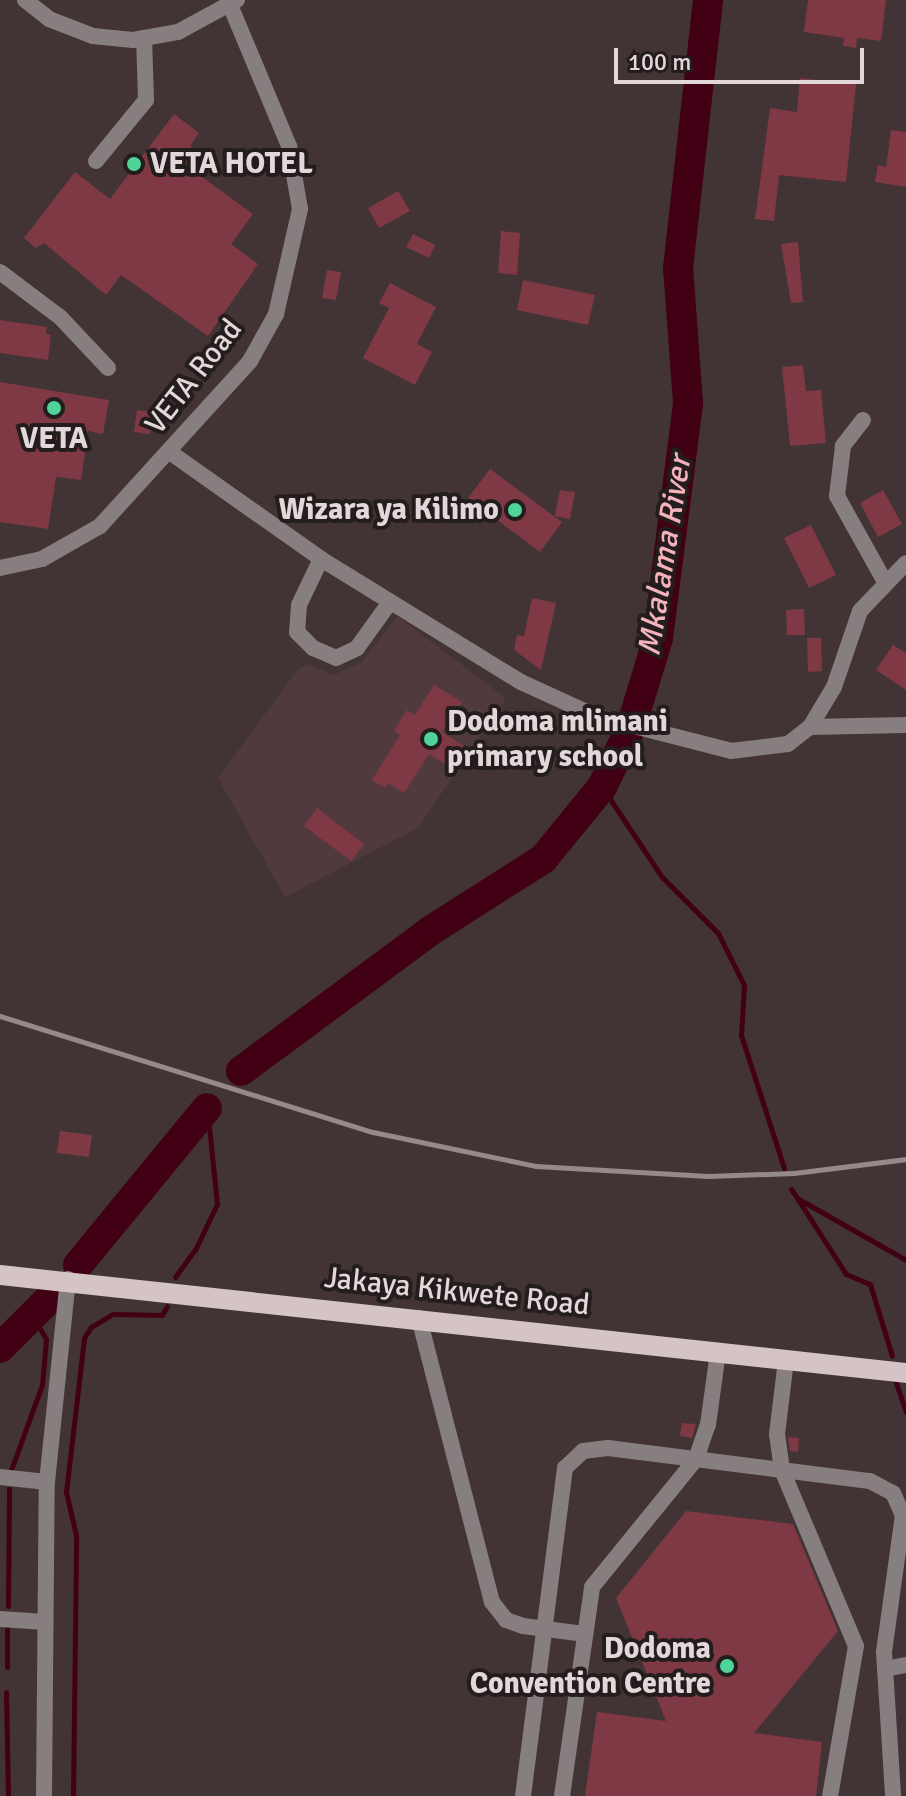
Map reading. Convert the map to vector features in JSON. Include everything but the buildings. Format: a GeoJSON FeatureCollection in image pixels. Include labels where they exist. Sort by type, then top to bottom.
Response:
{"type":"FeatureCollection","features":[{"type":"Feature","properties":{"kind":"main road","name":"Jakaya Kikwete Road"},"geometry":{"type":"LineString","coordinates":[[0,1275],[68,1279],[906,1373]]}},
{"type":"Feature","properties":{"kind":"street"},"geometry":{"type":"LineString","coordinates":[[25,0],[49,19],[93,36],[144,38],[178,32],[232,2]]}},
{"type":"Feature","properties":{"kind":"street","name":"VETA Road"},"geometry":{"type":"LineString","coordinates":[[0,568],[42,559],[100,526],[171,453],[250,361],[276,314],[300,209],[289,146],[232,2]]}},
{"type":"Feature","properties":{"kind":"street"},"geometry":{"type":"LineString","coordinates":[[96,161],[146,100],[144,38]]}},
{"type":"Feature","properties":{"kind":"street"},"geometry":{"type":"LineString","coordinates":[[0,272],[60,317],[108,368]]}},
{"type":"Feature","properties":{"kind":"street"},"geometry":{"type":"LineString","coordinates":[[863,420],[843,446],[837,496],[885,582]]}},
{"type":"Feature","properties":{"kind":"street"},"geometry":{"type":"LineString","coordinates":[[171,453],[321,559],[521,682],[631,727],[731,751],[788,744],[810,727],[834,687],[860,611],[906,563]]}},
{"type":"Feature","properties":{"kind":"street"},"geometry":{"type":"LineString","coordinates":[[321,559],[298,619],[297,632],[313,648],[336,658],[357,648],[390,602]]}},
{"type":"Feature","properties":{"kind":"street"},"geometry":{"type":"LineString","coordinates":[[810,727],[906,725]]}},
{"type":"Feature","properties":{"kind":"street"},"geometry":{"type":"LineString","coordinates":[[44,1796],[47,1482],[68,1279]]}},
{"type":"Feature","properties":{"kind":"street"},"geometry":{"type":"LineString","coordinates":[[419,1318],[492,1602],[506,1620],[585,1634]]}},
{"type":"Feature","properties":{"kind":"street"},"geometry":{"type":"LineString","coordinates":[[562,1796],[592,1587],[696,1459],[708,1425],[718,1352]]}},
{"type":"Feature","properties":{"kind":"street"},"geometry":{"type":"LineString","coordinates":[[786,1360],[777,1434],[782,1470],[856,1646],[830,1796]]}},
{"type":"Feature","properties":{"kind":"street"},"geometry":{"type":"LineString","coordinates":[[523,1796],[565,1468],[583,1451],[608,1448],[870,1481],[893,1493],[903,1515],[885,1669],[893,1796]]}},
{"type":"Feature","properties":{"kind":"street"},"geometry":{"type":"LineString","coordinates":[[0,1477],[47,1482]]}},
{"type":"Feature","properties":{"kind":"street"},"geometry":{"type":"LineString","coordinates":[[0,1619],[45,1622]]}},
{"type":"Feature","properties":{"kind":"street"},"geometry":{"type":"LineString","coordinates":[[885,1669],[906,1665]]}},
{"type":"Feature","properties":{"kind":"shaded area"},"geometry":{"type":"Polygon","coordinates":[[[397,616],[506,698],[418,828],[285,897],[218,778],[296,672],[306,664],[334,675],[362,662],[397,616]]]}},
{"type":"Feature","properties":{"kind":"waterway","name":"Mkalama River"},"geometry":{"type":"LineString","coordinates":[[241,1071],[430,931],[543,859],[602,787],[631,727],[658,638],[688,403],[678,268],[708,0]]}},
{"type":"Feature","properties":{"kind":"waterway"},"geometry":{"type":"LineString","coordinates":[[602,787],[662,877],[718,933],[744,985],[741,1035],[784,1168]]}},
{"type":"Feature","properties":{"kind":"waterway"},"geometry":{"type":"LineString","coordinates":[[175,1277],[196,1248],[217,1204],[207,1108]]}},
{"type":"Feature","properties":{"kind":"waterway","name":"Mkalama River"},"geometry":{"type":"LineString","coordinates":[[78,1265],[207,1108]]}},
{"type":"Feature","properties":{"kind":"waterway"},"geometry":{"type":"LineString","coordinates":[[791,1189],[797,1198],[906,1260]]}},
{"type":"Feature","properties":{"kind":"waterway"},"geometry":{"type":"LineString","coordinates":[[797,1198],[846,1274],[870,1284],[892,1356]]}},
{"type":"Feature","properties":{"kind":"waterway","name":"Mkalama River"},"geometry":{"type":"LineString","coordinates":[[0,1348],[48,1300]]}},
{"type":"Feature","properties":{"kind":"waterway"},"geometry":{"type":"LineString","coordinates":[[73,1796],[76,1535],[66,1492],[84,1338],[91,1327],[113,1314],[162,1315],[167,1306]]}},
{"type":"Feature","properties":{"kind":"waterway"},"geometry":{"type":"LineString","coordinates":[[11,1470],[42,1385],[46,1339],[31,1313]]}},
{"type":"Feature","properties":{"kind":"waterway"},"geometry":{"type":"LineString","coordinates":[[896,1383],[906,1412]]}},
{"type":"Feature","properties":{"kind":"waterway"},"geometry":{"type":"LineString","coordinates":[[8,1606],[9,1489]]}},
{"type":"Feature","properties":{"kind":"waterway"},"geometry":{"type":"LineString","coordinates":[[7,1629],[7,1667]]}},
{"type":"Feature","properties":{"kind":"waterway"},"geometry":{"type":"LineString","coordinates":[[6,1692],[8,1796]]}},
{"type":"Feature","properties":{"kind":"railway"},"geometry":{"type":"LineString","coordinates":[[0,1016],[373,1132],[536,1166],[708,1176],[794,1173],[906,1159]]}},
{"type":"Feature","properties":{"kind":"place","name":"VETA HOTEL"},"geometry":{"type":"Point","coordinates":[134,164]}},
{"type":"Feature","properties":{"kind":"place","name":"VETA"},"geometry":{"type":"Point","coordinates":[54,408]}},
{"type":"Feature","properties":{"kind":"place","name":"Wizara ya Kilimo"},"geometry":{"type":"Point","coordinates":[515,510]}},
{"type":"Feature","properties":{"kind":"place","name":"Dodoma mlimani primary school"},"geometry":{"type":"Point","coordinates":[431,739]}},
{"type":"Feature","properties":{"kind":"place","name":"Dodoma Convention Centre"},"geometry":{"type":"Point","coordinates":[727,1666]}}]}
